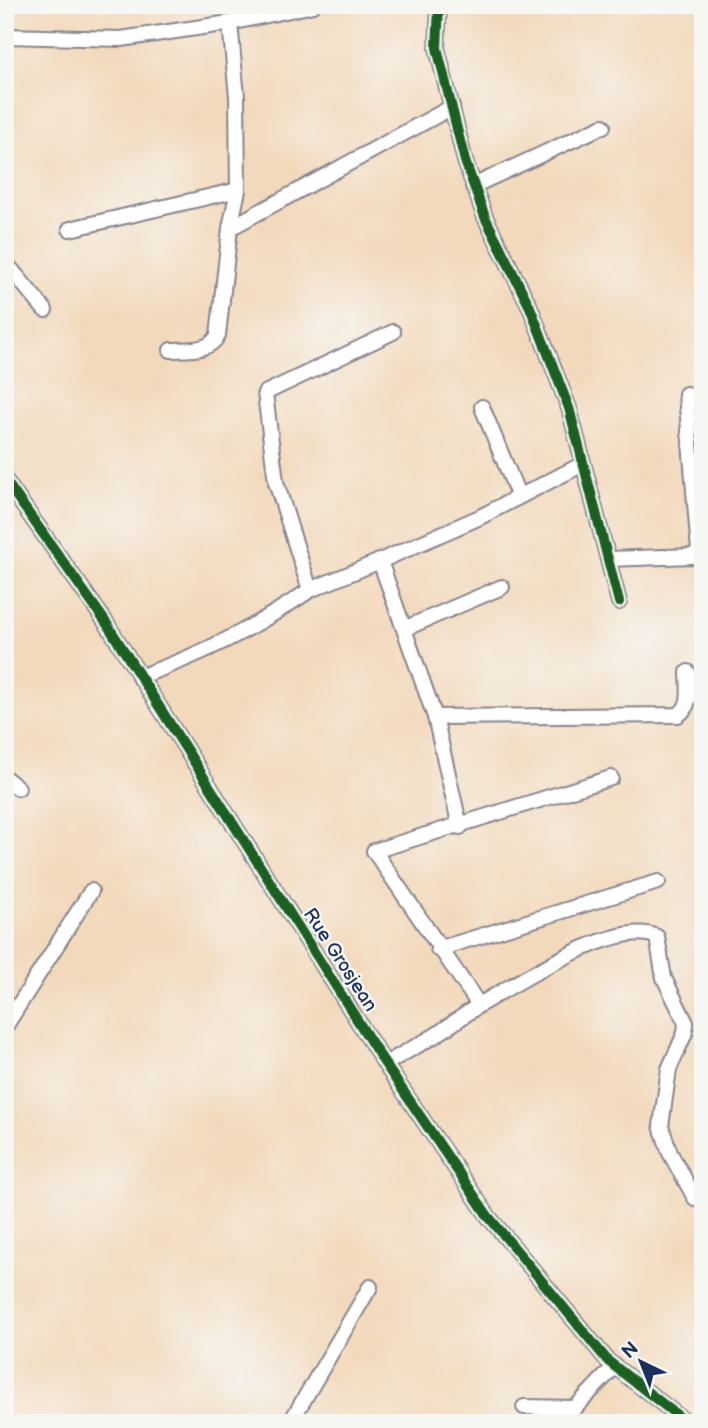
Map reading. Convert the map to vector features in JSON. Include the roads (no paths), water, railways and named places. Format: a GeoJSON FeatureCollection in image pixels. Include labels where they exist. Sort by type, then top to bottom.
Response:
{"type":"FeatureCollection","features":[{"type":"Feature","properties":{"kind":"street"},"geometry":{"type":"LineString","coordinates":[[5,36],[121,38],[230,23],[313,5]]}},
{"type":"Feature","properties":{"kind":"street"},"geometry":{"type":"LineString","coordinates":[[439,5],[436,40],[473,186],[530,307],[569,408],[619,602]]}},
{"type":"Feature","properties":{"kind":"street"},"geometry":{"type":"LineString","coordinates":[[171,350],[210,345],[218,335],[230,228],[238,190],[237,97],[230,23]]}},
{"type":"Feature","properties":{"kind":"street"},"geometry":{"type":"LineString","coordinates":[[230,228],[452,107]]}},
{"type":"Feature","properties":{"kind":"street"},"geometry":{"type":"LineString","coordinates":[[473,186],[603,126]]}},
{"type":"Feature","properties":{"kind":"street"},"geometry":{"type":"LineString","coordinates":[[70,229],[238,190]]}},
{"type":"Feature","properties":{"kind":"street"},"geometry":{"type":"LineString","coordinates":[[5,262],[45,310]]}},
{"type":"Feature","properties":{"kind":"street"},"geometry":{"type":"LineString","coordinates":[[310,590],[276,482],[265,393],[393,332]]}},
{"type":"Feature","properties":{"kind":"street"},"geometry":{"type":"LineString","coordinates":[[608,559],[693,556],[699,551],[686,394]]}},
{"type":"Feature","properties":{"kind":"street"},"geometry":{"type":"LineString","coordinates":[[482,407],[519,497]]}},
{"type":"Feature","properties":{"kind":"street"},"geometry":{"type":"LineString","coordinates":[[139,677],[202,654],[267,620],[310,590],[519,497],[583,464]]}},
{"type":"Feature","properties":{"kind":"street","name":"Rue Grosjean"},"geometry":{"type":"LineString","coordinates":[[5,480],[81,586],[384,1064],[488,1216],[615,1366],[687,1423]]}},
{"type":"Feature","properties":{"kind":"street"},"geometry":{"type":"LineString","coordinates":[[380,561],[406,628],[435,717],[460,827]]}},
{"type":"Feature","properties":{"kind":"street"},"geometry":{"type":"LineString","coordinates":[[406,628],[502,587]]}},
{"type":"Feature","properties":{"kind":"street"},"geometry":{"type":"LineString","coordinates":[[435,717],[678,715],[683,712],[689,700],[688,672]]}},
{"type":"Feature","properties":{"kind":"street"},"geometry":{"type":"LineString","coordinates":[[5,778],[18,788]]}},
{"type":"Feature","properties":{"kind":"street"},"geometry":{"type":"LineString","coordinates":[[479,1005],[438,949],[374,851],[460,827],[611,778]]}},
{"type":"Feature","properties":{"kind":"street"},"geometry":{"type":"LineString","coordinates":[[438,949],[658,882]]}},
{"type":"Feature","properties":{"kind":"street"},"geometry":{"type":"LineString","coordinates":[[5,1027],[91,891]]}},
{"type":"Feature","properties":{"kind":"street"},"geometry":{"type":"LineString","coordinates":[[384,1064],[436,1035],[479,1005],[593,942],[634,935],[657,937],[664,978],[686,1023],[685,1032],[669,1069],[661,1126],[670,1153],[695,1198]]}},
{"type":"Feature","properties":{"kind":"street"},"geometry":{"type":"LineString","coordinates":[[290,1423],[370,1287]]}},
{"type":"Feature","properties":{"kind":"street"},"geometry":{"type":"LineString","coordinates":[[524,1407],[575,1408],[615,1366]]}},
{"type":"Feature","properties":{"kind":"waterway"},"geometry":{"type":"LineString","coordinates":[[702,5],[703,77]]}}]}
